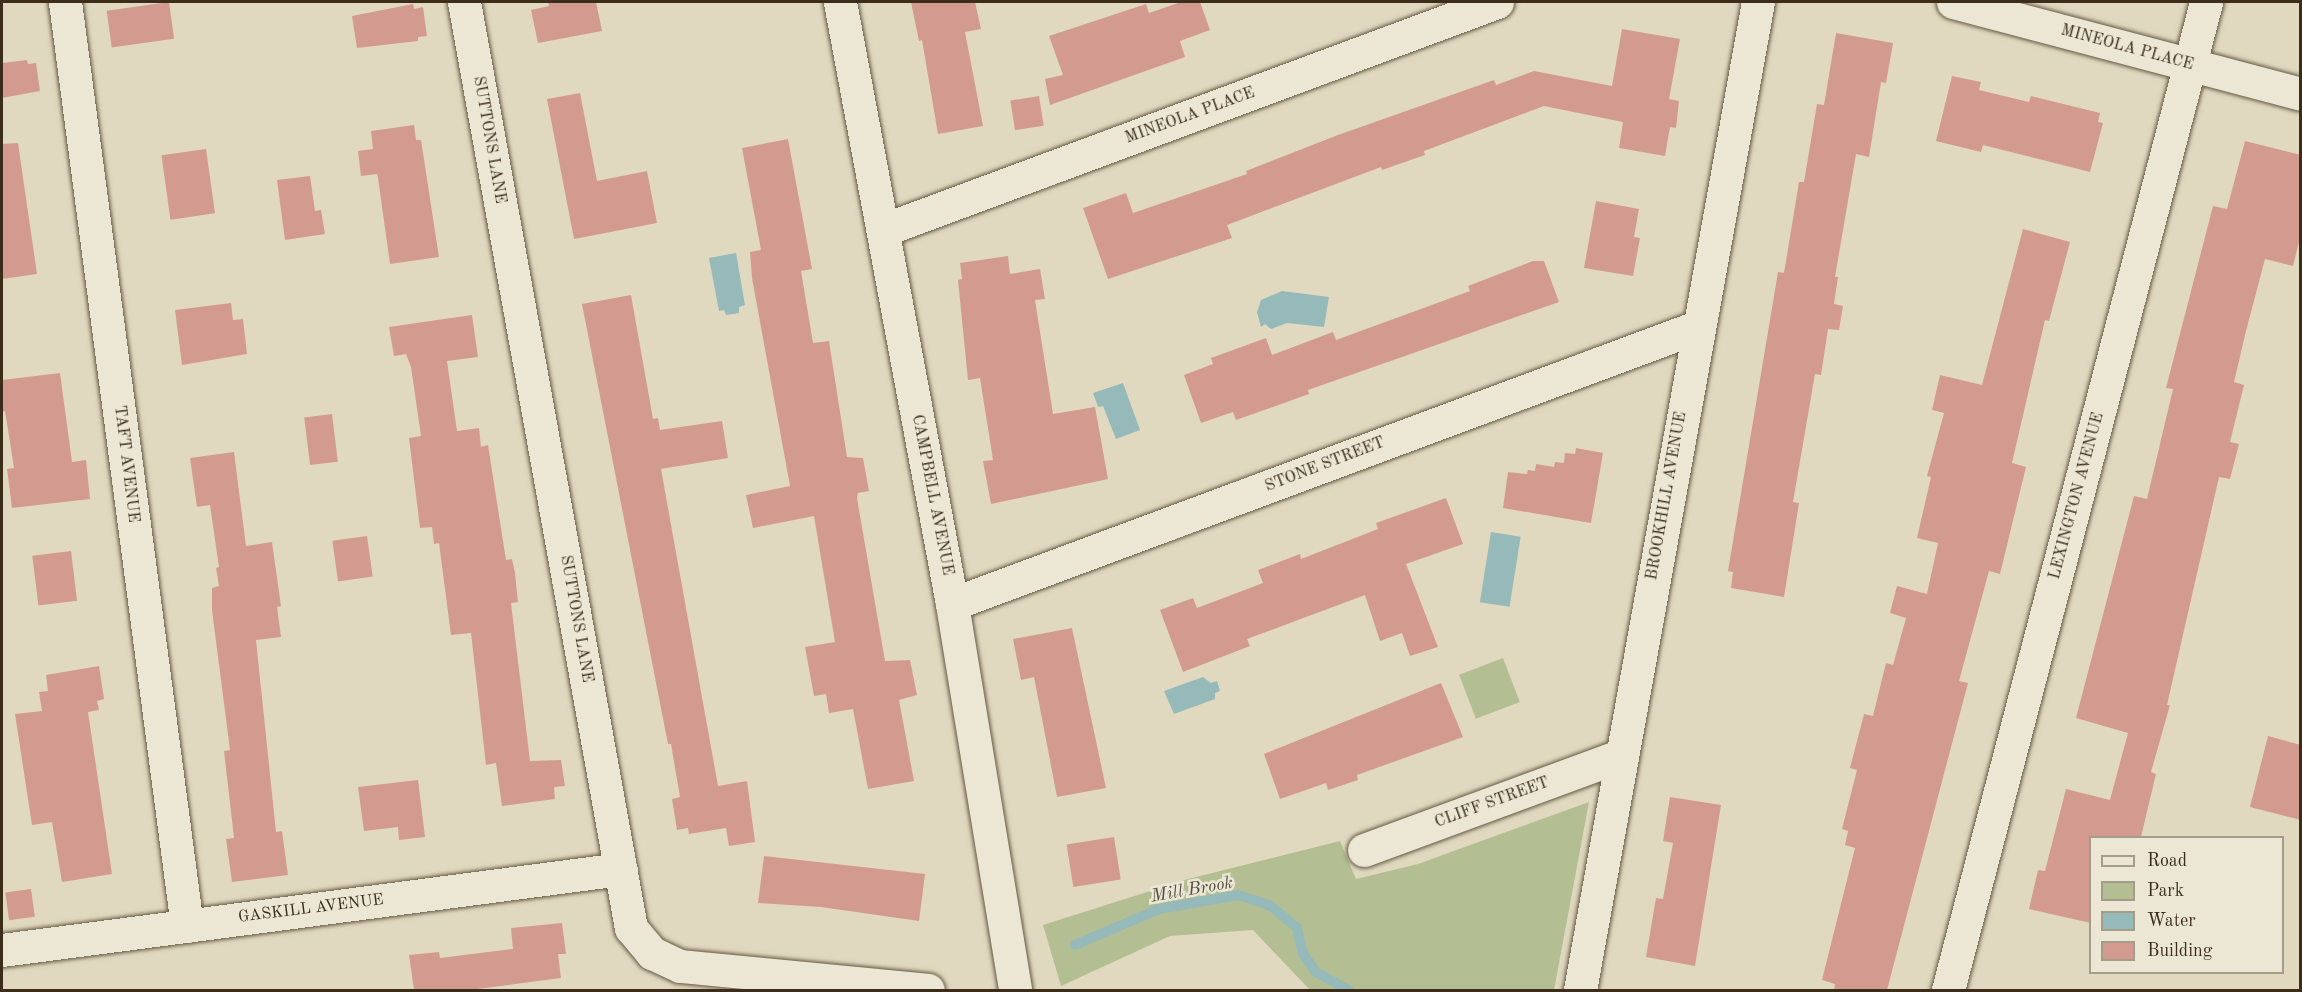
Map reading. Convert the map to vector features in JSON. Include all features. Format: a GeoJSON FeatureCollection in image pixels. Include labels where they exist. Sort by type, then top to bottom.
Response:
{"type":"FeatureCollection","features":[{"type":"Feature","properties":{"kind":"street","name":"TAFT AVENUE"},"geometry":{"type":"LineString","coordinates":[[65,2],[187,926]]}},
{"type":"Feature","properties":{"kind":"street","name":"SUTTONS LANE"},"geometry":{"type":"LineString","coordinates":[[464,2],[631,928],[651,953],[680,966],[928,990]]}},
{"type":"Feature","properties":{"kind":"street","name":"CAMPBELL AVENUE"},"geometry":{"type":"LineString","coordinates":[[840,2],[952,604],[1015,990]]}},
{"type":"Feature","properties":{"kind":"street","name":"MINEOLA PLACE"},"geometry":{"type":"LineString","coordinates":[[883,230],[1497,2]]}},
{"type":"Feature","properties":{"kind":"street","name":"BROOKHILL AVENUE"},"geometry":{"type":"LineString","coordinates":[[1580,990],[1697,327],[1758,2]]}},
{"type":"Feature","properties":{"kind":"street","name":"MINEOLA PLACE"},"geometry":{"type":"LineString","coordinates":[[1953,2],[2301,94]]}},
{"type":"Feature","properties":{"kind":"street","name":"LEXINGTON AVENUE"},"geometry":{"type":"LineString","coordinates":[[1948,990],[2206,2]]}},
{"type":"Feature","properties":{"kind":"street","name":"STONE STREET"},"geometry":{"type":"LineString","coordinates":[[952,604],[1697,327]]}},
{"type":"Feature","properties":{"kind":"street","name":"CLIFF STREET"},"geometry":{"type":"LineString","coordinates":[[1364,850],[1620,756]]}},
{"type":"Feature","properties":{"kind":"street","name":"GASKILL AVENUE"},"geometry":{"type":"LineString","coordinates":[[2,950],[621,869]]}},
{"type":"Feature","properties":{"kind":"green space"},"geometry":{"type":"Polygon","coordinates":[[[1503,658],[1520,702],[1476,719],[1459,675],[1503,658]]]}},
{"type":"Feature","properties":{"kind":"green space"},"geometry":{"type":"Polygon","coordinates":[[[1589,802],[1554,990],[1310,990],[1253,930],[1170,936],[1061,986],[1043,925],[1188,879],[1340,841],[1356,879],[1418,864],[1589,802]]]}},
{"type":"Feature","properties":{"kind":"water"},"geometry":{"type":"Polygon","coordinates":[[[736,253],[745,305],[739,307],[739,313],[726,315],[724,310],[719,311],[709,258],[736,253]]]}},
{"type":"Feature","properties":{"kind":"water"},"geometry":{"type":"Polygon","coordinates":[[[1282,291],[1329,297],[1324,327],[1287,323],[1271,329],[1265,324],[1261,327],[1257,312],[1261,300],[1282,291]]]}},
{"type":"Feature","properties":{"kind":"water"},"geometry":{"type":"Polygon","coordinates":[[[1123,383],[1140,430],[1116,439],[1103,406],[1098,407],[1093,393],[1123,383]]]}},
{"type":"Feature","properties":{"kind":"water"},"geometry":{"type":"Polygon","coordinates":[[[1491,532],[1521,537],[1510,607],[1480,602],[1491,532]]]}},
{"type":"Feature","properties":{"kind":"water"},"geometry":{"type":"Polygon","coordinates":[[[1203,677],[1211,683],[1217,681],[1220,691],[1215,693],[1215,699],[1174,714],[1164,691],[1203,677]]]}},
{"type":"Feature","properties":{"kind":"building"},"geometry":{"type":"Polygon","coordinates":[[[169,2],[174,39],[112,47],[107,11],[169,2]]]}},
{"type":"Feature","properties":{"kind":"building"},"geometry":{"type":"Polygon","coordinates":[[[548,2],[596,2],[602,31],[538,43],[531,10],[549,6],[548,2]]]}},
{"type":"Feature","properties":{"kind":"building"},"geometry":{"type":"Polygon","coordinates":[[[911,2],[975,2],[981,29],[965,32],[983,126],[938,134],[922,40],[919,41],[911,2]]]}},
{"type":"Feature","properties":{"kind":"building"},"geometry":{"type":"Polygon","coordinates":[[[1181,2],[1200,2],[1210,30],[1180,41],[1185,57],[1050,105],[1045,79],[1063,75],[1049,36],[1146,4],[1149,13],[1181,2]]]}},
{"type":"Feature","properties":{"kind":"building"},"geometry":{"type":"Polygon","coordinates":[[[413,4],[414,9],[423,7],[427,36],[418,37],[418,41],[357,48],[352,16],[413,4]]]}},
{"type":"Feature","properties":{"kind":"building"},"geometry":{"type":"Polygon","coordinates":[[[1622,29],[1680,39],[1669,99],[1679,101],[1676,128],[1670,127],[1665,156],[1619,148],[1623,122],[1544,106],[1424,151],[1425,155],[1382,170],[1381,167],[1227,225],[1232,238],[1108,279],[1083,208],[1126,193],[1133,213],[1247,174],[1246,171],[1338,135],[1494,80],[1496,85],[1534,71],[1612,86],[1622,29]]]}},
{"type":"Feature","properties":{"kind":"building"},"geometry":{"type":"Polygon","coordinates":[[[1836,33],[1893,43],[1886,83],[1881,82],[1869,157],[1856,154],[1835,277],[1838,277],[1834,304],[1843,306],[1839,330],[1828,329],[1821,375],[1815,374],[1793,502],[1799,503],[1784,597],[1731,588],[1733,572],[1728,571],[1778,272],[1784,273],[1799,182],[1804,182],[1817,104],[1824,105],[1836,33]]]}},
{"type":"Feature","properties":{"kind":"building"},"geometry":{"type":"Polygon","coordinates":[[[27,60],[28,64],[36,63],[40,91],[2,98],[2,63],[27,60]]]}},
{"type":"Feature","properties":{"kind":"building"},"geometry":{"type":"Polygon","coordinates":[[[1952,76],[1981,82],[1979,90],[2029,102],[2031,96],[2100,113],[2098,122],[2103,123],[2090,172],[1983,145],[1981,152],[1936,141],[1952,76]]]}},
{"type":"Feature","properties":{"kind":"building"},"geometry":{"type":"Polygon","coordinates":[[[580,93],[597,181],[647,171],[657,223],[574,239],[547,99],[580,93]]]}},
{"type":"Feature","properties":{"kind":"building"},"geometry":{"type":"Polygon","coordinates":[[[1039,96],[1044,126],[1015,130],[1010,101],[1039,96]]]}},
{"type":"Feature","properties":{"kind":"building"},"geometry":{"type":"Polygon","coordinates":[[[414,125],[416,140],[421,140],[439,257],[390,264],[377,174],[361,176],[358,151],[373,149],[371,131],[414,125]]]}},
{"type":"Feature","properties":{"kind":"building"},"geometry":{"type":"Polygon","coordinates":[[[788,139],[812,269],[801,271],[813,343],[829,341],[847,457],[863,458],[869,491],[858,493],[857,498],[885,661],[910,660],[917,695],[899,700],[914,781],[868,789],[853,709],[829,713],[826,694],[814,696],[805,647],[835,642],[814,516],[753,528],[746,495],[790,486],[752,278],[750,252],[761,250],[742,148],[788,139]]]}},
{"type":"Feature","properties":{"kind":"building"},"geometry":{"type":"Polygon","coordinates":[[[2245,141],[2301,155],[2301,234],[2293,266],[2265,259],[2234,382],[2244,385],[2230,442],[2239,444],[2230,479],[2219,477],[2167,705],[2170,705],[2151,772],[2156,774],[2141,836],[2089,836],[2089,923],[2029,909],[2038,870],[2045,871],[2066,789],[2110,800],[2128,733],[2076,718],[2134,496],[2147,499],[2173,389],[2166,388],[2213,206],[2227,209],[2245,141]]]}},
{"type":"Feature","properties":{"kind":"building"},"geometry":{"type":"Polygon","coordinates":[[[18,143],[37,274],[2,279],[2,144],[18,143]]]}},
{"type":"Feature","properties":{"kind":"building"},"geometry":{"type":"Polygon","coordinates":[[[206,149],[215,213],[170,220],[161,155],[206,149]]]}},
{"type":"Feature","properties":{"kind":"building"},"geometry":{"type":"Polygon","coordinates":[[[310,176],[315,211],[321,210],[325,234],[285,240],[277,180],[310,176]]]}},
{"type":"Feature","properties":{"kind":"building"},"geometry":{"type":"Polygon","coordinates":[[[1596,201],[1639,209],[1634,237],[1640,238],[1633,276],[1584,268],[1596,201]]]}},
{"type":"Feature","properties":{"kind":"building"},"geometry":{"type":"Polygon","coordinates":[[[2023,229],[2070,242],[2049,321],[2045,320],[2012,463],[2026,467],[2000,574],[1989,571],[1959,681],[1968,683],[1887,990],[1834,990],[1835,984],[1822,980],[1855,848],[1845,845],[1848,831],[1842,829],[1857,770],[1850,768],[1864,714],[1873,716],[1886,663],[1893,665],[1906,618],[1890,613],[1897,586],[1927,594],[1938,543],[1917,538],[1931,477],[1927,476],[1944,413],[1932,410],[1940,375],[1982,385],[2023,229]]]}},
{"type":"Feature","properties":{"kind":"building"},"geometry":{"type":"Polygon","coordinates":[[[1008,256],[1010,274],[1040,269],[1045,299],[1035,300],[1053,414],[1095,407],[1108,479],[991,504],[983,461],[993,460],[980,378],[968,380],[958,280],[962,279],[960,263],[1008,256]]]}},
{"type":"Feature","properties":{"kind":"building"},"geometry":{"type":"Polygon","coordinates":[[[1533,261],[1544,261],[1559,302],[1308,390],[1309,394],[1236,420],[1233,412],[1201,423],[1184,375],[1213,364],[1211,358],[1266,338],[1272,355],[1333,332],[1336,340],[1470,291],[1468,286],[1533,261]]]}},
{"type":"Feature","properties":{"kind":"building"},"geometry":{"type":"Polygon","coordinates":[[[631,295],[653,419],[658,418],[660,430],[722,421],[728,458],[661,469],[718,786],[747,781],[755,842],[729,846],[726,828],[689,834],[688,828],[677,830],[672,799],[680,797],[671,744],[668,744],[582,304],[631,295]]]}},
{"type":"Feature","properties":{"kind":"building"},"geometry":{"type":"Polygon","coordinates":[[[231,303],[233,320],[243,319],[247,354],[182,365],[175,310],[231,303]]]}},
{"type":"Feature","properties":{"kind":"building"},"geometry":{"type":"Polygon","coordinates":[[[472,315],[478,357],[447,361],[457,431],[479,428],[481,447],[488,445],[506,560],[512,559],[515,573],[518,602],[511,603],[530,761],[561,760],[565,786],[554,787],[555,799],[502,806],[496,763],[486,765],[471,633],[451,635],[439,543],[434,544],[432,527],[420,528],[409,438],[421,436],[411,367],[406,354],[394,356],[389,327],[472,315]]]}},
{"type":"Feature","properties":{"kind":"building"},"geometry":{"type":"Polygon","coordinates":[[[60,373],[72,462],[86,460],[90,499],[12,508],[7,469],[14,468],[5,411],[2,412],[2,380],[60,373]]]}},
{"type":"Feature","properties":{"kind":"building"},"geometry":{"type":"Polygon","coordinates":[[[332,414],[338,462],[310,465],[304,417],[332,414]]]}},
{"type":"Feature","properties":{"kind":"building"},"geometry":{"type":"Polygon","coordinates":[[[1576,448],[1603,453],[1591,523],[1503,508],[1508,472],[1527,474],[1528,470],[1535,471],[1536,464],[1554,467],[1555,462],[1564,463],[1565,453],[1575,454],[1576,448]]]}},
{"type":"Feature","properties":{"kind":"building"},"geometry":{"type":"Polygon","coordinates":[[[234,452],[246,546],[272,542],[281,606],[277,607],[281,637],[256,640],[276,832],[282,831],[288,875],[232,882],[226,839],[234,838],[224,751],[230,750],[212,610],[212,588],[219,586],[216,568],[219,567],[210,505],[197,507],[190,458],[234,452]]]}},
{"type":"Feature","properties":{"kind":"building"},"geometry":{"type":"Polygon","coordinates":[[[1446,498],[1463,544],[1406,564],[1438,647],[1410,656],[1402,633],[1380,641],[1365,595],[1247,639],[1250,646],[1183,672],[1160,610],[1193,598],[1197,608],[1263,583],[1258,570],[1300,554],[1301,559],[1378,529],[1376,523],[1446,498]]]}},
{"type":"Feature","properties":{"kind":"building"},"geometry":{"type":"Polygon","coordinates":[[[367,536],[373,577],[338,581],[332,541],[367,536]]]}},
{"type":"Feature","properties":{"kind":"building"},"geometry":{"type":"Polygon","coordinates":[[[71,551],[77,601],[38,605],[32,556],[71,551]]]}},
{"type":"Feature","properties":{"kind":"building"},"geometry":{"type":"Polygon","coordinates":[[[1072,628],[1106,788],[1057,797],[1034,677],[1021,680],[1013,639],[1072,628]]]}},
{"type":"Feature","properties":{"kind":"building"},"geometry":{"type":"Polygon","coordinates":[[[99,666],[104,699],[97,701],[99,710],[88,712],[112,874],[62,882],[52,822],[32,825],[15,714],[42,711],[39,692],[48,691],[46,675],[99,666]]]}},
{"type":"Feature","properties":{"kind":"building"},"geometry":{"type":"Polygon","coordinates":[[[1441,683],[1463,737],[1357,775],[1358,780],[1328,790],[1326,783],[1280,799],[1264,754],[1441,683]]]}},
{"type":"Feature","properties":{"kind":"building"},"geometry":{"type":"Polygon","coordinates":[[[2268,736],[2301,745],[2301,820],[2250,807],[2268,736]]]}},
{"type":"Feature","properties":{"kind":"building"},"geometry":{"type":"Polygon","coordinates":[[[418,780],[425,837],[399,840],[398,827],[364,831],[358,787],[418,780]]]}},
{"type":"Feature","properties":{"kind":"building"},"geometry":{"type":"Polygon","coordinates":[[[1670,797],[1721,805],[1695,966],[1646,957],[1656,898],[1663,899],[1673,843],[1663,841],[1670,797]]]}},
{"type":"Feature","properties":{"kind":"building"},"geometry":{"type":"Polygon","coordinates":[[[1114,837],[1121,879],[1073,887],[1067,845],[1114,837]]]}},
{"type":"Feature","properties":{"kind":"building"},"geometry":{"type":"Polygon","coordinates":[[[764,856],[925,874],[919,921],[821,907],[758,903],[764,856]]]}},
{"type":"Feature","properties":{"kind":"building"},"geometry":{"type":"Polygon","coordinates":[[[31,889],[35,917],[9,920],[5,893],[31,889]]]}},
{"type":"Feature","properties":{"kind":"building"},"geometry":{"type":"Polygon","coordinates":[[[562,923],[566,954],[558,954],[561,978],[470,990],[414,990],[409,955],[439,952],[440,958],[513,949],[511,928],[562,923]]]}},
{"type":"Feature","properties":{"kind":"waterway","name":"Mill Brook"},"geometry":{"type":"LineString","coordinates":[[1075,945],[1159,909],[1238,895],[1271,906],[1297,928],[1303,954],[1316,972],[1349,990]]}}]}
